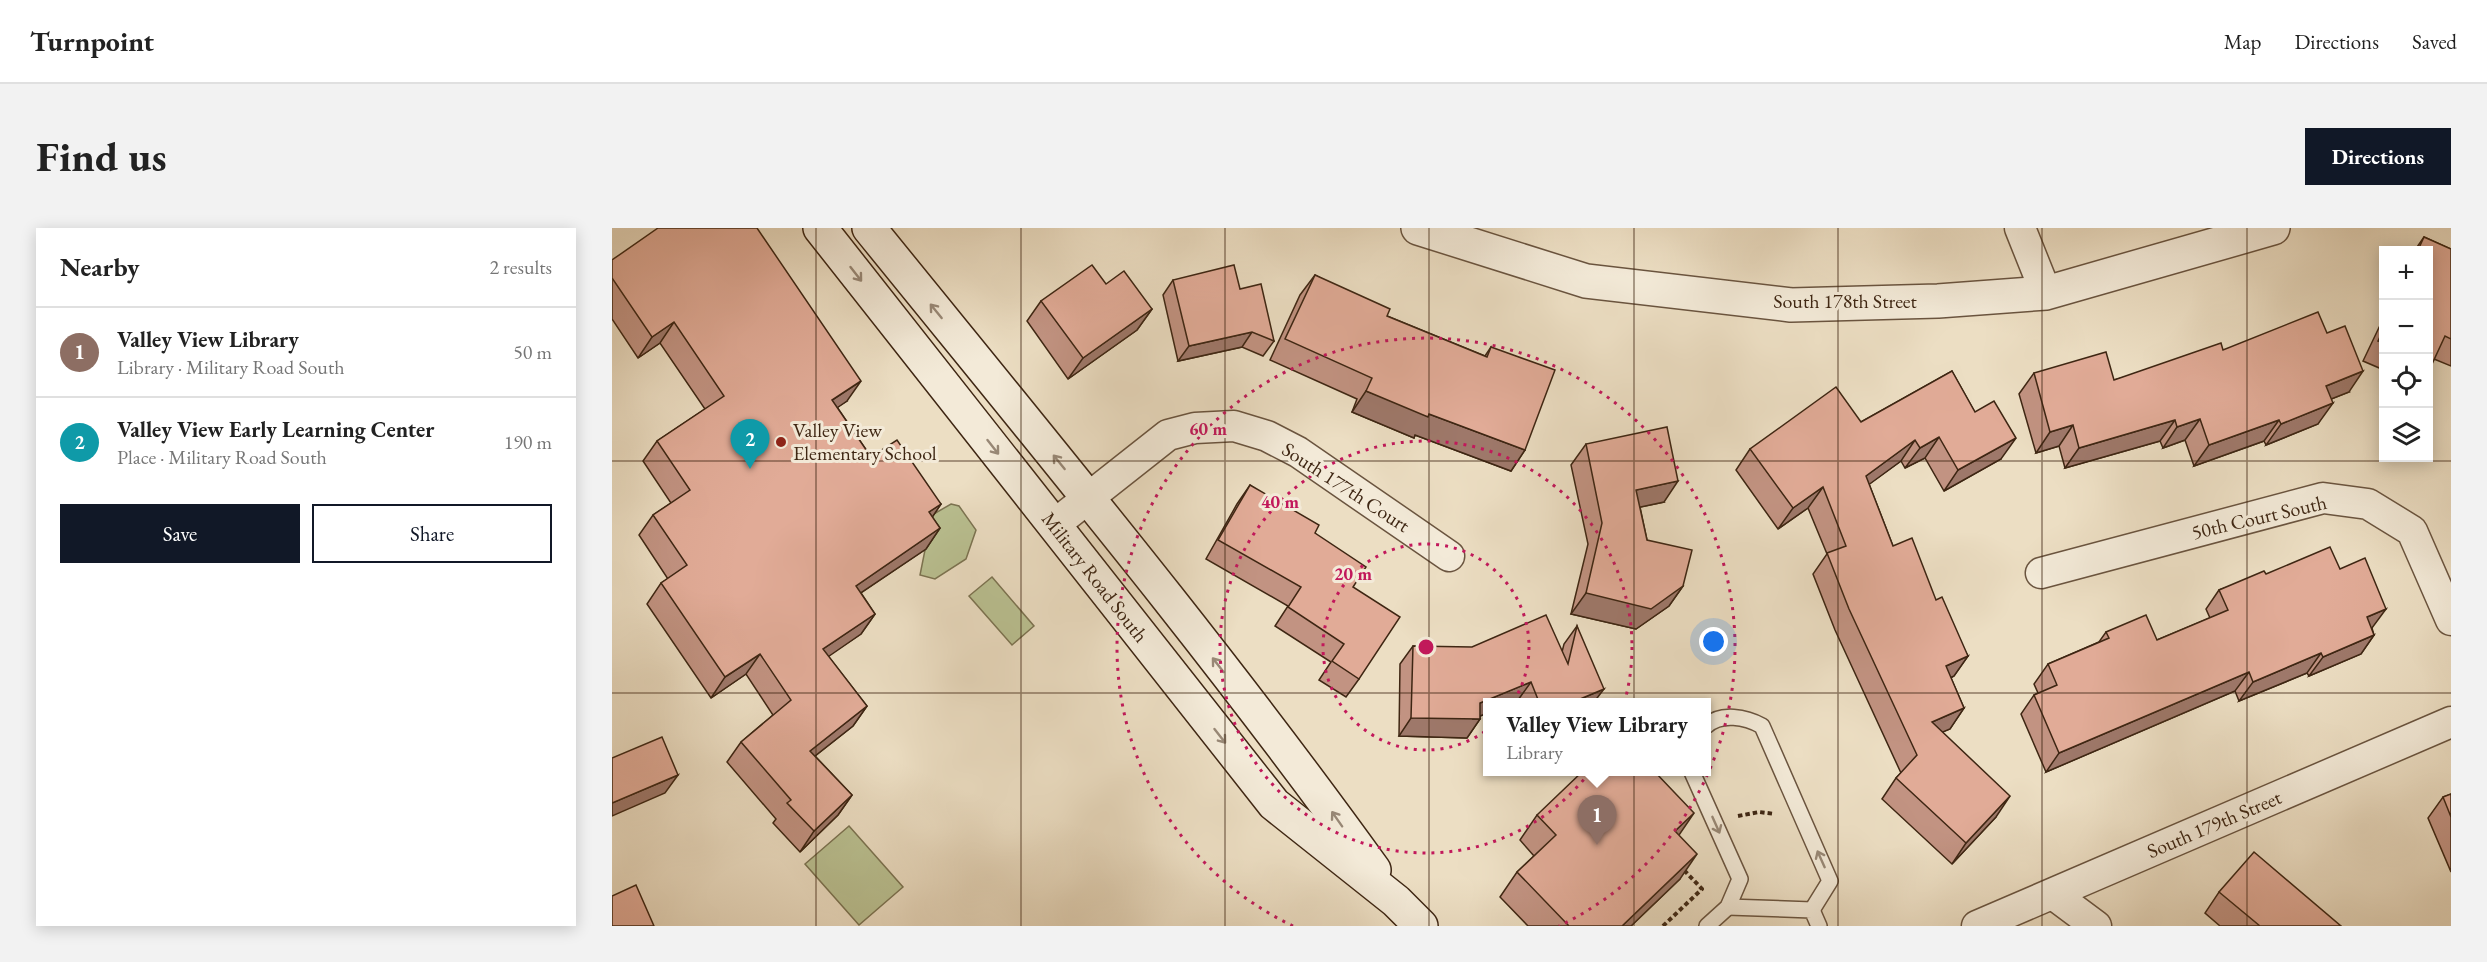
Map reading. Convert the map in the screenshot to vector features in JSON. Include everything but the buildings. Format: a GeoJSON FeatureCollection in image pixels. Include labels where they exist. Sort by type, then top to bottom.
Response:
{"type":"FeatureCollection","features":[{"type":"Feature","properties":{"kind":"main road","name":"Military Road South"},"geometry":{"type":"LineString","coordinates":[[820,228],[1274,804],[1396,901],[1421,926]]}},
{"type":"Feature","properties":{"kind":"main road","name":"Military Road South"},"geometry":{"type":"LineString","coordinates":[[869,228],[1088,498],[1324,801],[1396,901]]}},
{"type":"Feature","properties":{"kind":"main road","name":"South 178th Street"},"geometry":{"type":"LineString","coordinates":[[1418,228],[1586,281],[1791,305],[1938,301],[2046,293],[2272,228]]}},
{"type":"Feature","properties":{"kind":"street"},"geometry":{"type":"LineString","coordinates":[[2020,228],[2046,293]]}},
{"type":"Feature","properties":{"kind":"street","name":"South 177th Court"},"geometry":{"type":"LineString","coordinates":[[1054,525],[1168,435],[1195,428],[1234,426],[1268,436],[1298,452],[1449,556]]}},
{"type":"Feature","properties":{"kind":"street","name":"50th Court South"},"geometry":{"type":"LineString","coordinates":[[2041,573],[2323,498],[2368,504],[2412,531],[2451,620]]}},
{"type":"Feature","properties":{"kind":"street","name":"South 179th Street"},"geometry":{"type":"LineString","coordinates":[[1977,926],[2451,722]]}},
{"type":"Feature","properties":{"kind":"street"},"geometry":{"type":"LineString","coordinates":[[2053,894],[2096,926]]}},
{"type":"Feature","properties":{"kind":"lane"},"geometry":{"type":"LineString","coordinates":[[1711,723],[1726,717],[1749,719],[1762,726],[1830,881],[1812,910]]}},
{"type":"Feature","properties":{"kind":"lane"},"geometry":{"type":"LineString","coordinates":[[1694,776],[1740,879],[1728,907],[1707,926]]}},
{"type":"Feature","properties":{"kind":"lane"},"geometry":{"type":"LineString","coordinates":[[1728,907],[1812,910]]}},
{"type":"Feature","properties":{"kind":"lane"},"geometry":{"type":"LineString","coordinates":[[1812,910],[1819,926]]}},
{"type":"Feature","properties":{"kind":"path"},"geometry":{"type":"LineString","coordinates":[[1747,816],[1759,812]]}},
{"type":"Feature","properties":{"kind":"path"},"geometry":{"type":"LineString","coordinates":[[1663,926],[1702,889],[1678,865]]}},
{"type":"Feature","properties":{"kind":"green space"},"geometry":{"type":"Polygon","coordinates":[[[951,504],[959,506],[976,530],[966,559],[935,579],[920,575],[932,515],[951,504]]]}},
{"type":"Feature","properties":{"kind":"green space"},"geometry":{"type":"Polygon","coordinates":[[[992,577],[1034,626],[1012,645],[969,596],[992,577]]]}},
{"type":"Feature","properties":{"kind":"green space"},"geometry":{"type":"Polygon","coordinates":[[[849,826],[903,887],[859,925],[805,864],[849,826]]]}},
{"type":"Feature","properties":{"kind":"place","name":"Valley View Elementary School"},"geometry":{"type":"Point","coordinates":[781,442]}},
{"type":"Feature","properties":{"kind":"place","name":"Valley View Early Learning Center"},"geometry":{"type":"Point","coordinates":[750,469]}},
{"type":"Feature","properties":{"kind":"place","name":"Valley View Library"},"geometry":{"type":"Point","coordinates":[1597,845]}}]}
